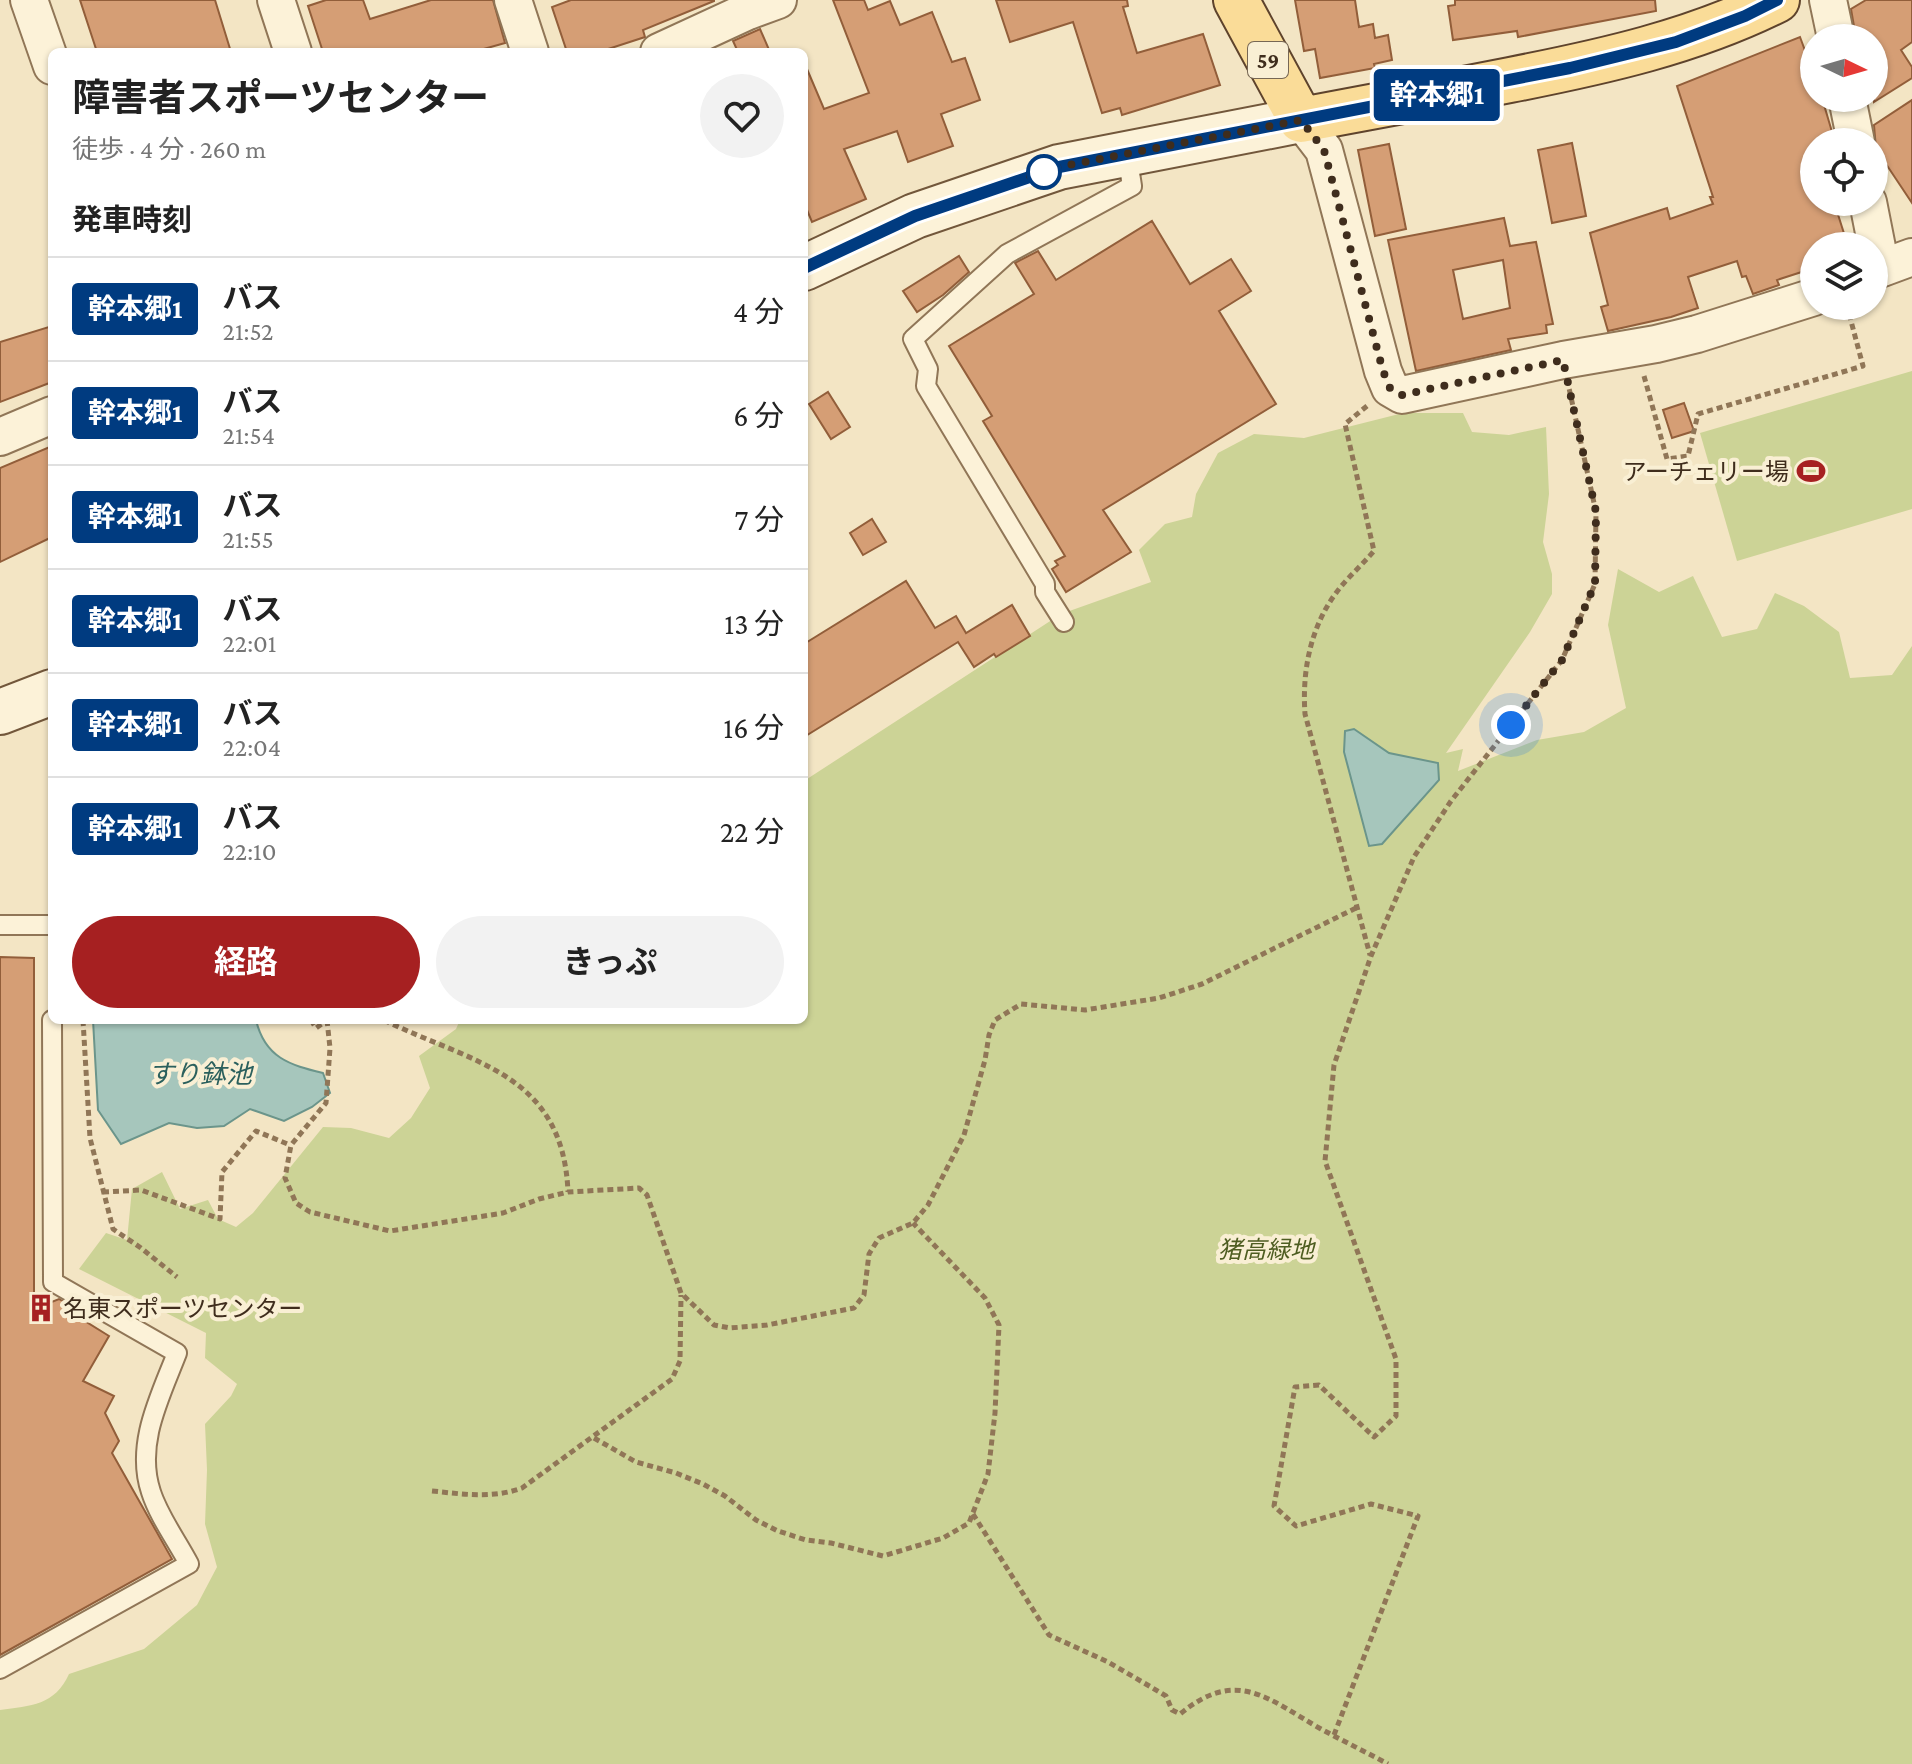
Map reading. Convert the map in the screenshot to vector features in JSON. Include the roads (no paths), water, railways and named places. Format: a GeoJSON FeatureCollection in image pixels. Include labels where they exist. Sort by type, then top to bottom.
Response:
{"type":"FeatureCollection","features":[{"type":"Feature","properties":{"kind":"main road","name":"59"},"geometry":{"type":"LineString","coordinates":[[1236,0],[1301,120]]}},
{"type":"Feature","properties":{"kind":"main road"},"geometry":{"type":"LineString","coordinates":[[808,266],[915,216],[1059,167],[1570,68],[1676,42],[1745,16],[1777,0]]}},
{"type":"Feature","properties":{"kind":"main road"},"geometry":{"type":"LineString","coordinates":[[0,712],[48,694]]}},
{"type":"Feature","properties":{"kind":"street"},"geometry":{"type":"LineString","coordinates":[[29,0],[48,55]]}},
{"type":"Feature","properties":{"kind":"street"},"geometry":{"type":"LineString","coordinates":[[276,0],[292,48]]}},
{"type":"Feature","properties":{"kind":"street"},"geometry":{"type":"LineString","coordinates":[[513,0],[529,48]]}},
{"type":"Feature","properties":{"kind":"street"},"geometry":{"type":"LineString","coordinates":[[1828,0],[1833,24]]}},
{"type":"Feature","properties":{"kind":"street"},"geometry":{"type":"LineString","coordinates":[[667,48],[756,4]]}},
{"type":"Feature","properties":{"kind":"street"},"geometry":{"type":"LineString","coordinates":[[1301,120],[1324,150],[1383,371],[1390,388],[1402,395],[1697,334],[1800,301]]}},
{"type":"Feature","properties":{"kind":"street"},"geometry":{"type":"LineString","coordinates":[[1873,216],[1889,265]]}},
{"type":"Feature","properties":{"kind":"street"},"geometry":{"type":"LineString","coordinates":[[0,437],[48,417]]}},
{"type":"Feature","properties":{"kind":"lane"},"geometry":{"type":"LineString","coordinates":[[1064,622],[1045,592],[1045,584],[926,386],[928,369],[913,339],[1007,254],[1132,186],[1127,154]]}},
{"type":"Feature","properties":{"kind":"lane"},"geometry":{"type":"LineString","coordinates":[[0,925],[48,925]]}},
{"type":"Feature","properties":{"kind":"lane"},"geometry":{"type":"LineString","coordinates":[[0,1669],[189,1564],[152,1495],[145,1470],[152,1418],[177,1353],[53,1282],[52,1024]]}},
{"type":"Feature","properties":{"kind":"water"},"geometry":{"type":"Polygon","coordinates":[[[1354,729],[1389,753],[1438,763],[1439,780],[1382,844],[1369,846],[1344,752],[1345,731],[1354,729]]]}},
{"type":"Feature","properties":{"kind":"water","name":"すり鉢池"},"geometry":{"type":"Polygon","coordinates":[[[93,1024],[257,1024],[266,1043],[280,1058],[323,1073],[330,1093],[312,1107],[284,1121],[250,1109],[224,1126],[197,1128],[169,1123],[121,1144],[98,1110],[93,1024]]]}},
{"type":"Feature","properties":{"kind":"place","name":"アーチェリー場"},"geometry":{"type":"Point","coordinates":[1811,471]}},
{"type":"Feature","properties":{"kind":"place","name":"名東スポーツセンター"},"geometry":{"type":"Point","coordinates":[41,1308]}},
{"type":"Feature","properties":{"kind":"park label","name":"猪高緑地"},"geometry":{"type":"Point","coordinates":[1266,1249]}}]}
